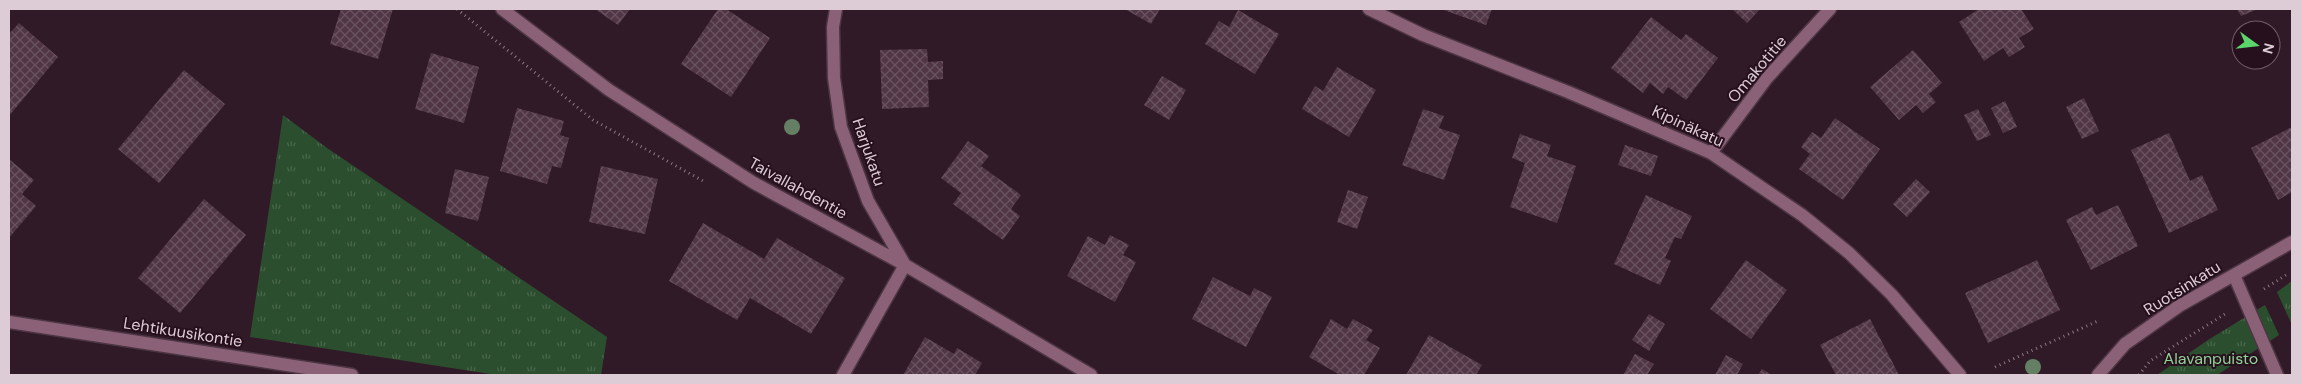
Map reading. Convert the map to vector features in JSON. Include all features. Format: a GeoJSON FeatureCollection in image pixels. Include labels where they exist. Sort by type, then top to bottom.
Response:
{"type":"FeatureCollection","features":[{"type":"Feature","properties":{"kind":"street","name":"Taivallahdentie"},"geometry":{"type":"LineString","coordinates":[[502,9],[609,90],[754,183],[905,265],[1091,375]]}},
{"type":"Feature","properties":{"kind":"street","name":"Harjukatu"},"geometry":{"type":"LineString","coordinates":[[836,9],[833,27],[834,78],[841,127],[868,201],[905,265]]}},
{"type":"Feature","properties":{"kind":"street","name":"Kipinäkatu"},"geometry":{"type":"LineString","coordinates":[[1369,9],[1423,35],[1576,95],[1712,153],[1802,215],[1849,253],[1892,294],[1960,375]]}},
{"type":"Feature","properties":{"kind":"street","name":"Omakotitie"},"geometry":{"type":"LineString","coordinates":[[1712,153],[1767,78],[1830,9]]}},
{"type":"Feature","properties":{"kind":"street","name":"Ruotsinkatu"},"geometry":{"type":"LineString","coordinates":[[2098,375],[2125,344],[2179,306],[2292,242]]}},
{"type":"Feature","properties":{"kind":"street"},"geometry":{"type":"LineString","coordinates":[[843,375],[905,265]]}},
{"type":"Feature","properties":{"kind":"street"},"geometry":{"type":"LineString","coordinates":[[2234,275],[2277,375]]}},
{"type":"Feature","properties":{"kind":"street","name":"Lehtikuusikontie"},"geometry":{"type":"LineString","coordinates":[[9,322],[352,375]]}},
{"type":"Feature","properties":{"kind":"path"},"geometry":{"type":"LineString","coordinates":[[2139,375],[2150,361],[2292,271]]}},
{"type":"Feature","properties":{"kind":"path"},"geometry":{"type":"LineString","coordinates":[[1995,367],[2098,321]]}},
{"type":"Feature","properties":{"kind":"green space"},"geometry":{"type":"Polygon","coordinates":[[[283,115],[327,148],[607,337],[601,375],[497,375],[250,337],[283,115]]]}},
{"type":"Feature","properties":{"kind":"green space","name":"Alavanpuisto"},"geometry":{"type":"Polygon","coordinates":[[[2292,281],[2292,325],[2277,292],[2292,281]]]}},
{"type":"Feature","properties":{"kind":"green space","name":"Alavanpuisto"},"geometry":{"type":"Polygon","coordinates":[[[2265,305],[2279,335],[2217,375],[2157,375],[2208,340],[2265,305]]]}},
{"type":"Feature","properties":{"kind":"building"},"geometry":{"type":"Polygon","coordinates":[[[341,9],[393,9],[378,59],[330,44],[341,9]]]}},
{"type":"Feature","properties":{"kind":"building"},"geometry":{"type":"Polygon","coordinates":[[[595,9],[630,9],[618,25],[595,9]]]}},
{"type":"Feature","properties":{"kind":"building"},"geometry":{"type":"Polygon","coordinates":[[[718,9],[726,9],[770,38],[731,97],[681,64],[718,9]]]}},
{"type":"Feature","properties":{"kind":"building"},"geometry":{"type":"Polygon","coordinates":[[[1125,9],[1160,9],[1151,24],[1125,9]]]}},
{"type":"Feature","properties":{"kind":"building"},"geometry":{"type":"Polygon","coordinates":[[[1441,9],[1492,9],[1486,25],[1441,9]]]}},
{"type":"Feature","properties":{"kind":"building"},"geometry":{"type":"Polygon","coordinates":[[[1732,9],[1760,9],[1747,23],[1732,9]]]}},
{"type":"Feature","properties":{"kind":"building"},"geometry":{"type":"Polygon","coordinates":[[[1979,9],[2021,9],[2034,29],[2019,38],[2025,47],[2009,57],[2003,48],[1984,61],[1959,22],[1979,9]]]}},
{"type":"Feature","properties":{"kind":"building"},"geometry":{"type":"Polygon","coordinates":[[[2237,9],[2258,9],[2241,16],[2237,9]]]}},
{"type":"Feature","properties":{"kind":"building"},"geometry":{"type":"Polygon","coordinates":[[[1238,10],[1279,34],[1255,74],[1205,44],[1219,21],[1229,27],[1238,10]]]}},
{"type":"Feature","properties":{"kind":"building"},"geometry":{"type":"Polygon","coordinates":[[[1651,17],[1681,40],[1686,34],[1718,58],[1686,100],[1668,87],[1663,94],[1650,83],[1643,93],[1611,68],[1651,17]]]}},
{"type":"Feature","properties":{"kind":"building"},"geometry":{"type":"Polygon","coordinates":[[[19,23],[58,57],[9,116],[9,34],[19,23]]]}},
{"type":"Feature","properties":{"kind":"building"},"geometry":{"type":"Polygon","coordinates":[[[927,49],[928,62],[943,61],[943,79],[928,80],[929,107],[882,109],[880,50],[927,49]]]}},
{"type":"Feature","properties":{"kind":"building"},"geometry":{"type":"Polygon","coordinates":[[[1913,50],[1942,83],[1929,94],[1936,102],[1923,113],[1916,105],[1899,120],[1870,87],[1913,50]]]}},
{"type":"Feature","properties":{"kind":"building"},"geometry":{"type":"Polygon","coordinates":[[[431,53],[479,67],[464,123],[415,109],[431,53]]]}},
{"type":"Feature","properties":{"kind":"building"},"geometry":{"type":"Polygon","coordinates":[[[1337,67],[1376,90],[1349,137],[1302,109],[1315,86],[1323,91],[1337,67]]]}},
{"type":"Feature","properties":{"kind":"building"},"geometry":{"type":"Polygon","coordinates":[[[184,70],[225,104],[159,183],[118,149],[184,70]]]}},
{"type":"Feature","properties":{"kind":"building"},"geometry":{"type":"Polygon","coordinates":[[[1162,76],[1186,90],[1169,120],[1144,105],[1162,76]]]}},
{"type":"Feature","properties":{"kind":"building"},"geometry":{"type":"Polygon","coordinates":[[[2084,98],[2099,131],[2082,139],[2066,107],[2084,98]]]}},
{"type":"Feature","properties":{"kind":"building"},"geometry":{"type":"Polygon","coordinates":[[[2005,101],[2017,127],[2003,133],[1991,108],[2005,101]]]}},
{"type":"Feature","properties":{"kind":"building"},"geometry":{"type":"Polygon","coordinates":[[[517,108],[564,121],[560,135],[569,138],[561,168],[552,166],[547,184],[500,171],[517,108]]]}},
{"type":"Feature","properties":{"kind":"building"},"geometry":{"type":"Polygon","coordinates":[[[1423,109],[1444,116],[1439,128],[1460,135],[1444,180],[1402,165],[1423,109]]]}},
{"type":"Feature","properties":{"kind":"building"},"geometry":{"type":"Polygon","coordinates":[[[1978,109],[1991,135],[1977,141],[1964,115],[1978,109]]]}},
{"type":"Feature","properties":{"kind":"building"},"geometry":{"type":"Polygon","coordinates":[[[1835,118],[1880,149],[1843,200],[1799,169],[1810,154],[1801,147],[1812,132],[1821,138],[1835,118]]]}},
{"type":"Feature","properties":{"kind":"building"},"geometry":{"type":"Polygon","coordinates":[[[2292,127],[2292,192],[2278,200],[2251,148],[2292,127]]]}},
{"type":"Feature","properties":{"kind":"building"},"geometry":{"type":"Polygon","coordinates":[[[2169,133],[2190,181],[2202,175],[2218,210],[2169,233],[2131,150],[2169,133]]]}},
{"type":"Feature","properties":{"kind":"building"},"geometry":{"type":"Polygon","coordinates":[[[1520,134],[1551,145],[1547,156],[1576,166],[1557,223],[1510,207],[1525,163],[1512,158],[1520,134]]]}},
{"type":"Feature","properties":{"kind":"building"},"geometry":{"type":"Polygon","coordinates":[[[968,141],[989,156],[981,166],[1021,195],[1011,209],[1020,216],[1003,240],[953,204],[961,193],[941,178],[968,141]]]}},
{"type":"Feature","properties":{"kind":"building"},"geometry":{"type":"Polygon","coordinates":[[[1625,145],[1658,156],[1651,176],[1618,165],[1625,145]]]}},
{"type":"Feature","properties":{"kind":"building"},"geometry":{"type":"Polygon","coordinates":[[[10,160],[34,180],[22,194],[36,206],[9,238],[10,160]]]}},
{"type":"Feature","properties":{"kind":"building"},"geometry":{"type":"Polygon","coordinates":[[[601,166],[658,179],[645,234],[589,222],[601,166]]]}},
{"type":"Feature","properties":{"kind":"building"},"geometry":{"type":"Polygon","coordinates":[[[455,169],[489,177],[478,221],[445,213],[455,169]]]}},
{"type":"Feature","properties":{"kind":"building"},"geometry":{"type":"Polygon","coordinates":[[[1916,179],[1930,192],[1907,217],[1893,204],[1916,179]]]}},
{"type":"Feature","properties":{"kind":"building"},"geometry":{"type":"Polygon","coordinates":[[[1348,190],[1368,197],[1357,229],[1337,222],[1348,190]]]}},
{"type":"Feature","properties":{"kind":"building"},"geometry":{"type":"Polygon","coordinates":[[[1646,195],[1692,216],[1681,239],[1675,237],[1665,258],[1671,261],[1660,285],[1614,264],[1646,195]]]}},
{"type":"Feature","properties":{"kind":"building"},"geometry":{"type":"Polygon","coordinates":[[[204,199],[246,235],[180,313],[138,278],[204,199]]]}},
{"type":"Feature","properties":{"kind":"building"},"geometry":{"type":"Polygon","coordinates":[[[2118,205],[2138,246],[2091,270],[2066,220],[2092,207],[2096,215],[2118,205]]]}},
{"type":"Feature","properties":{"kind":"building"},"geometry":{"type":"Polygon","coordinates":[[[703,223],[764,259],[777,238],[845,278],[811,334],[750,298],[737,320],[669,281],[703,223]]]}},
{"type":"Feature","properties":{"kind":"building"},"geometry":{"type":"Polygon","coordinates":[[[1110,235],[1129,245],[1123,255],[1136,262],[1115,302],[1067,276],[1088,236],[1105,245],[1110,235]]]}},
{"type":"Feature","properties":{"kind":"building"},"geometry":{"type":"Polygon","coordinates":[[[1746,260],[1787,290],[1751,339],[1710,309],[1746,260]]]}},
{"type":"Feature","properties":{"kind":"building"},"geometry":{"type":"Polygon","coordinates":[[[2037,260],[2060,310],[1988,343],[1965,293],[2037,260]]]}},
{"type":"Feature","properties":{"kind":"building"},"geometry":{"type":"Polygon","coordinates":[[[1213,277],[1250,296],[1254,288],[1272,297],[1246,347],[1192,319],[1213,277]]]}},
{"type":"Feature","properties":{"kind":"building"},"geometry":{"type":"Polygon","coordinates":[[[1649,314],[1665,324],[1649,351],[1632,340],[1649,314]]]}},
{"type":"Feature","properties":{"kind":"building"},"geometry":{"type":"Polygon","coordinates":[[[1331,319],[1347,329],[1353,319],[1373,330],[1366,340],[1380,348],[1364,375],[1340,375],[1309,357],[1331,319]]]}},
{"type":"Feature","properties":{"kind":"building"},"geometry":{"type":"Polygon","coordinates":[[[1870,319],[1899,375],[1836,375],[1820,345],[1870,319]]]}},
{"type":"Feature","properties":{"kind":"building"},"geometry":{"type":"Polygon","coordinates":[[[1429,335],[1482,365],[1476,375],[1406,375],[1429,335]]]}},
{"type":"Feature","properties":{"kind":"building"},"geometry":{"type":"Polygon","coordinates":[[[925,337],[954,354],[957,348],[982,363],[975,375],[903,375],[925,337]]]}},
{"type":"Feature","properties":{"kind":"building"},"geometry":{"type":"Polygon","coordinates":[[[1635,354],[1654,364],[1647,375],[1623,375],[1635,354]]]}},
{"type":"Feature","properties":{"kind":"building"},"geometry":{"type":"Polygon","coordinates":[[[1726,355],[1743,364],[1737,375],[1715,375],[1726,355]]]}},
{"type":"Feature","properties":{"kind":"building"},"geometry":{"type":"Polygon","coordinates":[[[1762,369],[1772,375],[1758,375],[1762,369]]]}}]}
